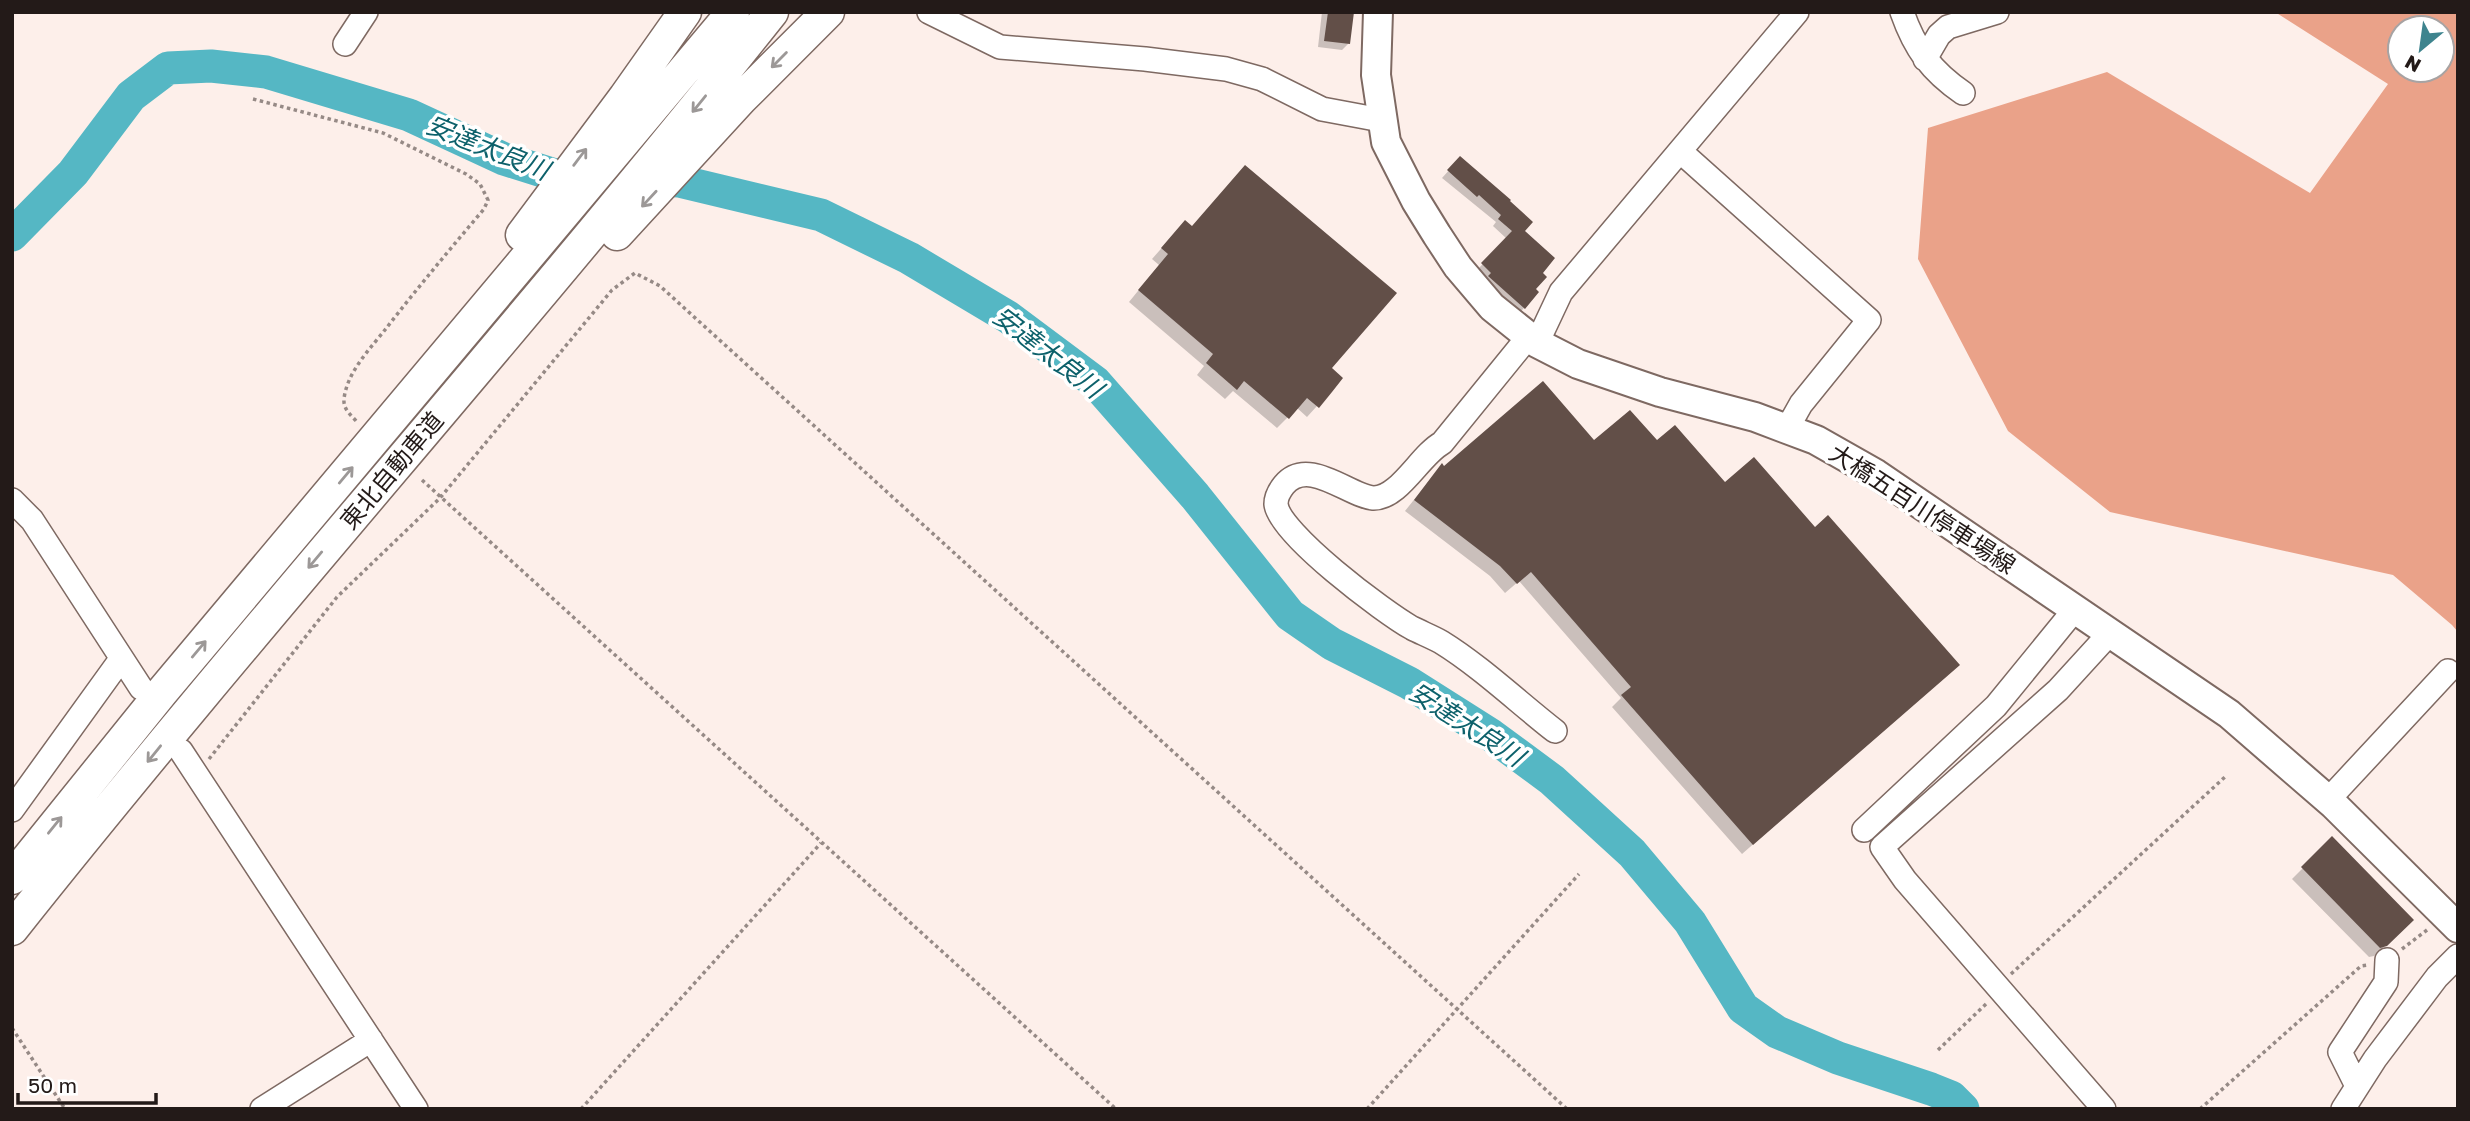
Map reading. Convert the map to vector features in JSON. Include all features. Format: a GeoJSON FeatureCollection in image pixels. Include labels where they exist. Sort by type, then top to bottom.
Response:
{"type":"FeatureCollection","features":[{"type":"Feature","properties":{"kind":"highway"},"geometry":{"type":"LineString","coordinates":[[617,130],[685,12]]}},
{"type":"Feature","properties":{"kind":"highway","name":"東北自動車道"},"geometry":{"type":"LineString","coordinates":[[12,929],[188,712],[382,436],[539,229],[617,130],[652,112],[733,12]]}},
{"type":"Feature","properties":{"kind":"highway"},"geometry":{"type":"LineString","coordinates":[[382,436],[594,244],[680,147],[772,12]]}},
{"type":"Feature","properties":{"kind":"highway"},"geometry":{"type":"LineString","coordinates":[[680,147],[741,99],[828,12]]}},
{"type":"Feature","properties":{"kind":"highway","name":"東北自動車道"},"geometry":{"type":"LineString","coordinates":[[12,878],[162,692],[382,436]]}},
{"type":"Feature","properties":{"kind":"main road","name":"大橋五百川停車場線"},"geometry":{"type":"LineString","coordinates":[[1378,12],[1376,75],[1386,142],[1416,201],[1458,267],[1492,307],[1533,340],[1578,364],[1660,392],[1755,417],[1816,440],[1875,474],[2229,714],[2328,800],[2452,922]]}},
{"type":"Feature","properties":{"kind":"street"},"geometry":{"type":"LineString","coordinates":[[345,44],[366,12]]}},
{"type":"Feature","properties":{"kind":"street"},"geometry":{"type":"LineString","coordinates":[[929,12],[1000,47],[1145,59],[1226,69],[1262,79],[1322,109],[1381,120]]}},
{"type":"Feature","properties":{"kind":"street"},"geometry":{"type":"LineString","coordinates":[[1555,731],[1441,642],[1410,627],[1312,554],[1289,529],[1276,506],[1277,496],[1286,482],[1315,475],[1331,479],[1371,498],[1384,497],[1395,490],[1432,448],[1442,443],[1533,340],[1561,292],[1797,12]]}},
{"type":"Feature","properties":{"kind":"street"},"geometry":{"type":"LineString","coordinates":[[1902,12],[1911,38],[1925,59],[1936,72],[1963,93]]}},
{"type":"Feature","properties":{"kind":"street"},"geometry":{"type":"LineString","coordinates":[[1925,59],[1939,35],[1948,27],[1997,12]]}},
{"type":"Feature","properties":{"kind":"street"},"geometry":{"type":"LineString","coordinates":[[1680,151],[1869,320],[1801,404],[1787,429]]}},
{"type":"Feature","properties":{"kind":"street"},"geometry":{"type":"LineString","coordinates":[[12,500],[32,520],[141,688]]}},
{"type":"Feature","properties":{"kind":"street"},"geometry":{"type":"LineString","coordinates":[[1864,830],[1996,706],[2076,608]]}},
{"type":"Feature","properties":{"kind":"street"},"geometry":{"type":"LineString","coordinates":[[2104,1109],[1905,880],[1882,847],[2058,690],[2111,632]]}},
{"type":"Feature","properties":{"kind":"street"},"geometry":{"type":"LineString","coordinates":[[12,810],[121,659]]}},
{"type":"Feature","properties":{"kind":"street"},"geometry":{"type":"LineString","coordinates":[[2328,800],[2448,671]]}},
{"type":"Feature","properties":{"kind":"street"},"geometry":{"type":"LineString","coordinates":[[181,751],[416,1109]]}},
{"type":"Feature","properties":{"kind":"street"},"geometry":{"type":"LineString","coordinates":[[2343,1109],[2437,977],[2458,956]]}},
{"type":"Feature","properties":{"kind":"street"},"geometry":{"type":"LineString","coordinates":[[2357,1086],[2340,1052],[2386,982],[2387,960]]}},
{"type":"Feature","properties":{"kind":"street"},"geometry":{"type":"LineString","coordinates":[[262,1109],[372,1040]]}},
{"type":"Feature","properties":{"kind":"path"},"geometry":{"type":"LineString","coordinates":[[253,99],[383,133],[466,174],[480,184],[488,200],[484,209],[420,284],[355,369],[347,386],[344,402],[348,412],[382,436]]}},
{"type":"Feature","properties":{"kind":"path"},"geometry":{"type":"LineString","coordinates":[[197,774],[337,597],[440,498],[611,290],[635,273],[660,286],[1567,1109]]}},
{"type":"Feature","properties":{"kind":"path"},"geometry":{"type":"LineString","coordinates":[[422,480],[1116,1109]]}},
{"type":"Feature","properties":{"kind":"path"},"geometry":{"type":"LineString","coordinates":[[1938,1050],[2000,987],[2226,776]]}},
{"type":"Feature","properties":{"kind":"path"},"geometry":{"type":"LineString","coordinates":[[581,1109],[821,843]]}},
{"type":"Feature","properties":{"kind":"path"},"geometry":{"type":"LineString","coordinates":[[1367,1109],[1579,874]]}},
{"type":"Feature","properties":{"kind":"path"},"geometry":{"type":"LineString","coordinates":[[2200,1109],[2361,966],[2387,960],[2452,922]]}},
{"type":"Feature","properties":{"kind":"path"},"geometry":{"type":"LineString","coordinates":[[12,1028],[65,1109]]}},
{"type":"Feature","properties":{"kind":"shaded area"},"geometry":{"type":"Polygon","coordinates":[[[2275,12],[2458,12],[2458,632],[2393,575],[2110,512],[2008,431],[1918,259],[1928,128],[2107,72],[2310,193],[2388,84],[2456,84],[2456,14],[2386,14],[2386,83],[2275,12]]]}},
{"type":"Feature","properties":{"kind":"building"},"geometry":{"type":"Polygon","coordinates":[[[1328,12],[1354,12],[1350,44],[1324,41],[1328,12]]]}},
{"type":"Feature","properties":{"kind":"building"},"geometry":{"type":"Polygon","coordinates":[[[1460,156],[1533,222],[1525,231],[1555,258],[1543,273],[1547,277],[1536,289],[1539,292],[1525,309],[1488,276],[1491,273],[1481,263],[1512,231],[1498,219],[1501,215],[1447,170],[1460,156]]]}},
{"type":"Feature","properties":{"kind":"building"},"geometry":{"type":"Polygon","coordinates":[[[1245,165],[1397,293],[1332,368],[1343,378],[1319,408],[1307,398],[1289,419],[1244,381],[1237,390],[1206,363],[1213,354],[1138,290],[1168,254],[1161,248],[1185,220],[1192,226],[1245,165]]]}},
{"type":"Feature","properties":{"kind":"building"},"geometry":{"type":"Polygon","coordinates":[[[1543,381],[1594,440],[1630,410],[1657,440],[1675,425],[1725,482],[1754,457],[1815,527],[1828,515],[1960,665],[1753,845],[1621,695],[1631,687],[1531,572],[1517,584],[1500,566],[1414,500],[1442,463],[1444,466],[1543,381]]]}},
{"type":"Feature","properties":{"kind":"building"},"geometry":{"type":"Polygon","coordinates":[[[2332,836],[2414,920],[2387,946],[2380,948],[2301,867],[2332,836]]]}},
{"type":"Feature","properties":{"kind":"waterway","name":"安達太良川"},"geometry":{"type":"LineString","coordinates":[[12,235],[73,173],[131,96],[168,68],[211,66],[266,72],[409,115],[504,159],[555,175],[594,177]]}},
{"type":"Feature","properties":{"kind":"waterway","name":"安達太良川"},"geometry":{"type":"LineString","coordinates":[[641,179],[679,181],[821,215],[909,258],[1008,317],[1095,382],[1195,496],[1290,615],[1332,644],[1409,683],[1491,735],[1552,780],[1632,853],[1690,922],[1743,1008],[1777,1032],[1838,1058],[1951,1097],[1963,1109]]}}]}
